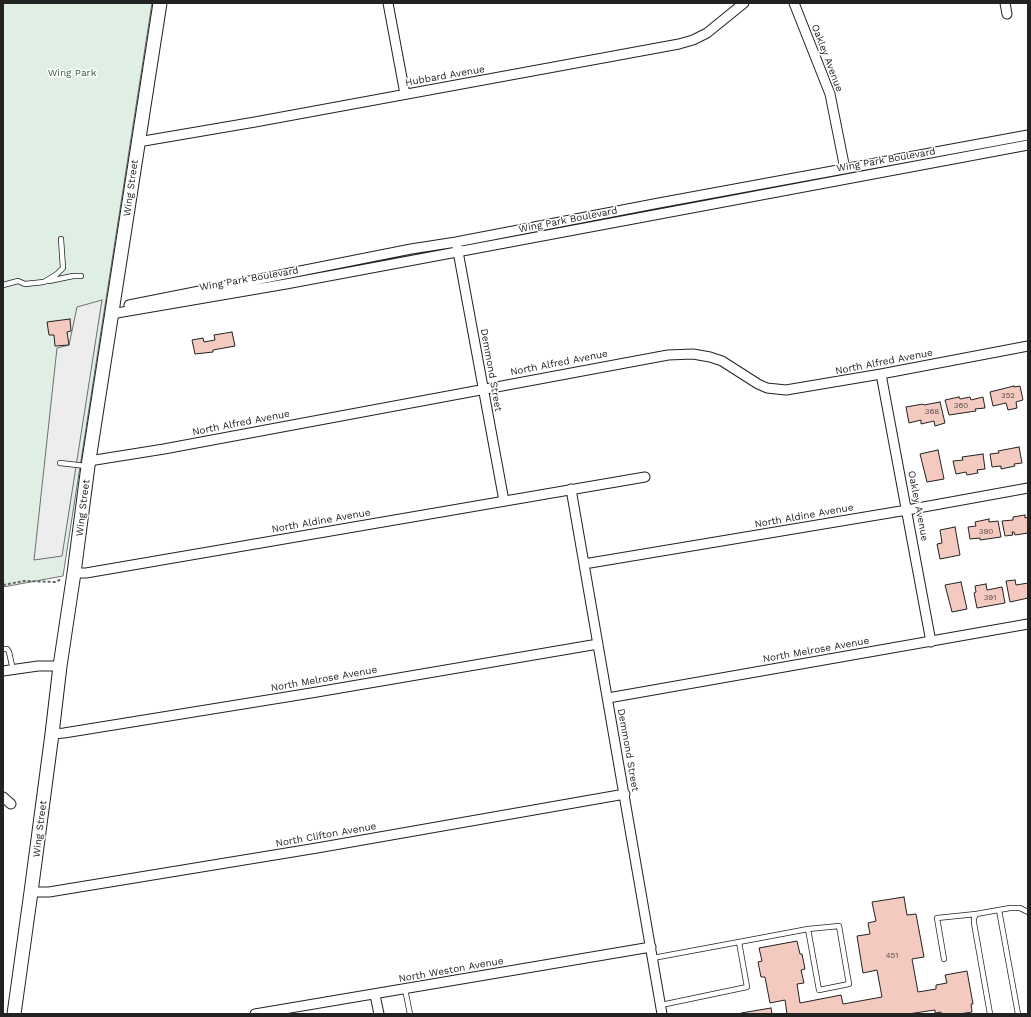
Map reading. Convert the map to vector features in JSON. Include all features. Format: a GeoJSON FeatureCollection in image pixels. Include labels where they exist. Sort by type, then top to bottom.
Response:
{"type":"FeatureCollection","features":[{"type":"Feature","properties":{"kind":"street","name":"Wing Street"},"geometry":{"type":"LineString","coordinates":[[14,1014],[88,464],[160,3]]}},
{"type":"Feature","properties":{"kind":"street"},"geometry":{"type":"LineString","coordinates":[[388,3],[405,94]]}},
{"type":"Feature","properties":{"kind":"street","name":"Hubbard Avenue"},"geometry":{"type":"LineString","coordinates":[[138,142],[679,44],[693,40],[707,33],[744,3]]}},
{"type":"Feature","properties":{"kind":"street","name":"Oakley Avenue"},"geometry":{"type":"LineString","coordinates":[[794,3],[830,94],[845,169]]}},
{"type":"Feature","properties":{"kind":"street"},"geometry":{"type":"LineString","coordinates":[[1005,3],[1007,14]]}},
{"type":"Feature","properties":{"kind":"street","name":"Wing Park Boulevard"},"geometry":{"type":"LineString","coordinates":[[457,247],[659,203],[1028,135]]}},
{"type":"Feature","properties":{"kind":"street","name":"Wing Park Boulevard"},"geometry":{"type":"LineString","coordinates":[[112,311],[411,249],[457,247],[1028,145]]}},
{"type":"Feature","properties":{"kind":"street","name":"Demmond Street"},"geometry":{"type":"LineString","coordinates":[[457,247],[504,501]]}},
{"type":"Feature","properties":{"kind":"street","name":"North Alfred Avenue"},"geometry":{"type":"LineString","coordinates":[[88,464],[577,371],[680,353],[710,357],[722,361],[758,384],[775,390],[786,390],[881,374],[1028,346]]}},
{"type":"Feature","properties":{"kind":"street","name":"Oakley Avenue"},"geometry":{"type":"LineString","coordinates":[[881,374],[931,642]]}},
{"type":"Feature","properties":{"kind":"street","name":"North Aldine Avenue"},"geometry":{"type":"LineString","coordinates":[[74,573],[86,573],[645,477]]}},
{"type":"Feature","properties":{"kind":"street","name":"North Aldine Avenue"},"geometry":{"type":"LineString","coordinates":[[584,564],[907,510],[1028,488]]}},
{"type":"Feature","properties":{"kind":"street","name":"Demmond Street"},"geometry":{"type":"LineString","coordinates":[[571,490],[662,1010]]}},
{"type":"Feature","properties":{"kind":"street","name":"North Melrose Avenue"},"geometry":{"type":"LineString","coordinates":[[608,698],[1028,624]]}},
{"type":"Feature","properties":{"kind":"street","name":"North Melrose Avenue"},"geometry":{"type":"LineString","coordinates":[[52,734],[280,698],[598,644]]}},
{"type":"Feature","properties":{"kind":"street"},"geometry":{"type":"LineString","coordinates":[[3,671],[38,666],[60,666]]}},
{"type":"Feature","properties":{"kind":"street","name":"North Clifton Avenue"},"geometry":{"type":"LineString","coordinates":[[31,892],[49,892],[625,794]]}},
{"type":"Feature","properties":{"kind":"street"},"geometry":{"type":"LineString","coordinates":[[3,797],[11,804]]}},
{"type":"Feature","properties":{"kind":"street","name":"North Weston Avenue"},"geometry":{"type":"LineString","coordinates":[[255,1014],[278,1012],[651,947]]}},
{"type":"Feature","properties":{"kind":"street"},"geometry":{"type":"LineString","coordinates":[[375,995],[378,1014]]}},
{"type":"Feature","properties":{"kind":"lane"},"geometry":{"type":"LineString","coordinates":[[61,238],[62,268],[68,277]]}},
{"type":"Feature","properties":{"kind":"lane"},"geometry":{"type":"LineString","coordinates":[[44,282],[57,274],[62,268]]}},
{"type":"Feature","properties":{"kind":"lane"},"geometry":{"type":"LineString","coordinates":[[3,285],[18,280],[25,284],[81,276]]}},
{"type":"Feature","properties":{"kind":"lane"},"geometry":{"type":"LineString","coordinates":[[60,463],[88,464]]}},
{"type":"Feature","properties":{"kind":"lane"},"geometry":{"type":"LineString","coordinates":[[3,649],[7,649],[9,652],[13,670]]}},
{"type":"Feature","properties":{"kind":"lane"},"geometry":{"type":"LineString","coordinates":[[944,959],[938,918],[1020,908],[1028,912]]}},
{"type":"Feature","properties":{"kind":"lane"},"geometry":{"type":"LineString","coordinates":[[999,910],[1018,1014]]}},
{"type":"Feature","properties":{"kind":"lane"},"geometry":{"type":"LineString","coordinates":[[976,914],[974,923],[990,1014]]}},
{"type":"Feature","properties":{"kind":"lane"},"geometry":{"type":"LineString","coordinates":[[653,958],[808,929],[839,926],[849,984],[819,990],[808,929]]}},
{"type":"Feature","properties":{"kind":"lane"},"geometry":{"type":"LineString","coordinates":[[662,1010],[747,987],[739,942]]}},
{"type":"Feature","properties":{"kind":"lane"},"geometry":{"type":"LineString","coordinates":[[405,989],[410,1014]]}},
{"type":"Feature","properties":{"kind":"path"},"geometry":{"type":"LineString","coordinates":[[3,585],[24,581],[59,582],[74,573]]}},
{"type":"Feature","properties":{"kind":"green space","name":"Wing Park"},"geometry":{"type":"Polygon","coordinates":[[[3,3],[152,3],[63,576],[3,587],[3,3]]]}},
{"type":"Feature","properties":{"kind":"shaded area"},"geometry":{"type":"Polygon","coordinates":[[[102,300],[62,556],[34,560],[57,348],[69,345],[77,307],[102,300]]]}},
{"type":"Feature","properties":{"kind":"building"},"geometry":{"type":"Polygon","coordinates":[[[70,319],[71,331],[67,332],[69,345],[55,346],[54,335],[49,335],[47,322],[70,319]]]}},
{"type":"Feature","properties":{"kind":"building"},"geometry":{"type":"Polygon","coordinates":[[[232,332],[235,346],[213,350],[213,352],[195,354],[192,340],[203,338],[204,342],[215,340],[214,335],[232,332]]]}},
{"type":"Feature","properties":{"kind":"building"},"geometry":{"type":"Polygon","coordinates":[[[1020,386],[1023,400],[1016,402],[1017,408],[1008,410],[1006,403],[993,406],[990,392],[1020,386]]]}},
{"type":"Feature","properties":{"kind":"building"},"geometry":{"type":"Polygon","coordinates":[[[959,397],[960,399],[970,397],[971,400],[983,397],[985,408],[975,409],[976,411],[949,415],[945,400],[959,397]]]}},
{"type":"Feature","properties":{"kind":"building"},"geometry":{"type":"Polygon","coordinates":[[[940,402],[945,423],[935,426],[934,421],[921,424],[921,420],[909,423],[906,407],[940,402]]]}},
{"type":"Feature","properties":{"kind":"building"},"geometry":{"type":"Polygon","coordinates":[[[1019,447],[1022,463],[1014,464],[1015,466],[1001,469],[1001,466],[992,467],[990,454],[1019,447]]]}},
{"type":"Feature","properties":{"kind":"building"},"geometry":{"type":"Polygon","coordinates":[[[938,450],[944,479],[927,482],[920,454],[938,450]]]}},
{"type":"Feature","properties":{"kind":"building"},"geometry":{"type":"Polygon","coordinates":[[[983,454],[985,469],[977,470],[978,473],[967,475],[966,472],[956,474],[953,461],[963,460],[962,457],[983,454]]]}},
{"type":"Feature","properties":{"kind":"building"},"geometry":{"type":"Polygon","coordinates":[[[1025,515],[1025,518],[1028,517],[1028,533],[1015,535],[1014,532],[1012,532],[1013,535],[1005,536],[1002,521],[1013,520],[1013,517],[1025,515]]]}},
{"type":"Feature","properties":{"kind":"building"},"geometry":{"type":"Polygon","coordinates":[[[989,519],[989,522],[998,521],[1001,537],[980,540],[980,538],[970,539],[968,527],[976,526],[975,522],[989,519]]]}},
{"type":"Feature","properties":{"kind":"building"},"geometry":{"type":"Polygon","coordinates":[[[955,527],[960,555],[940,559],[937,544],[942,543],[940,530],[955,527]]]}},
{"type":"Feature","properties":{"kind":"building"},"geometry":{"type":"Polygon","coordinates":[[[1015,580],[1016,585],[1028,583],[1028,598],[1010,602],[1006,581],[1015,580]]]}},
{"type":"Feature","properties":{"kind":"building"},"geometry":{"type":"Polygon","coordinates":[[[961,582],[967,609],[952,612],[945,585],[961,582]]]}},
{"type":"Feature","properties":{"kind":"building"},"geometry":{"type":"Polygon","coordinates":[[[986,584],[987,590],[1002,587],[1005,603],[977,608],[974,593],[976,592],[975,586],[986,584]]]}},
{"type":"Feature","properties":{"kind":"building"},"geometry":{"type":"Polygon","coordinates":[[[904,897],[907,915],[916,914],[924,957],[912,959],[918,992],[936,989],[936,985],[947,983],[945,975],[967,971],[973,1004],[971,1004],[972,1012],[941,1014],[941,1012],[935,1013],[935,1010],[908,1014],[787,1014],[785,1000],[770,1003],[765,977],[761,977],[758,962],[762,961],[759,948],[797,941],[800,954],[802,954],[805,969],[801,970],[804,983],[797,984],[800,1003],[841,995],[843,1004],[882,997],[877,970],[863,973],[857,936],[870,934],[868,923],[876,921],[872,902],[904,897]]]}},
{"type":"Feature","properties":{"kind":"building"},"geometry":{"type":"Polygon","coordinates":[[[771,1008],[772,1014],[741,1014],[741,1013],[771,1008]]]}}]}
